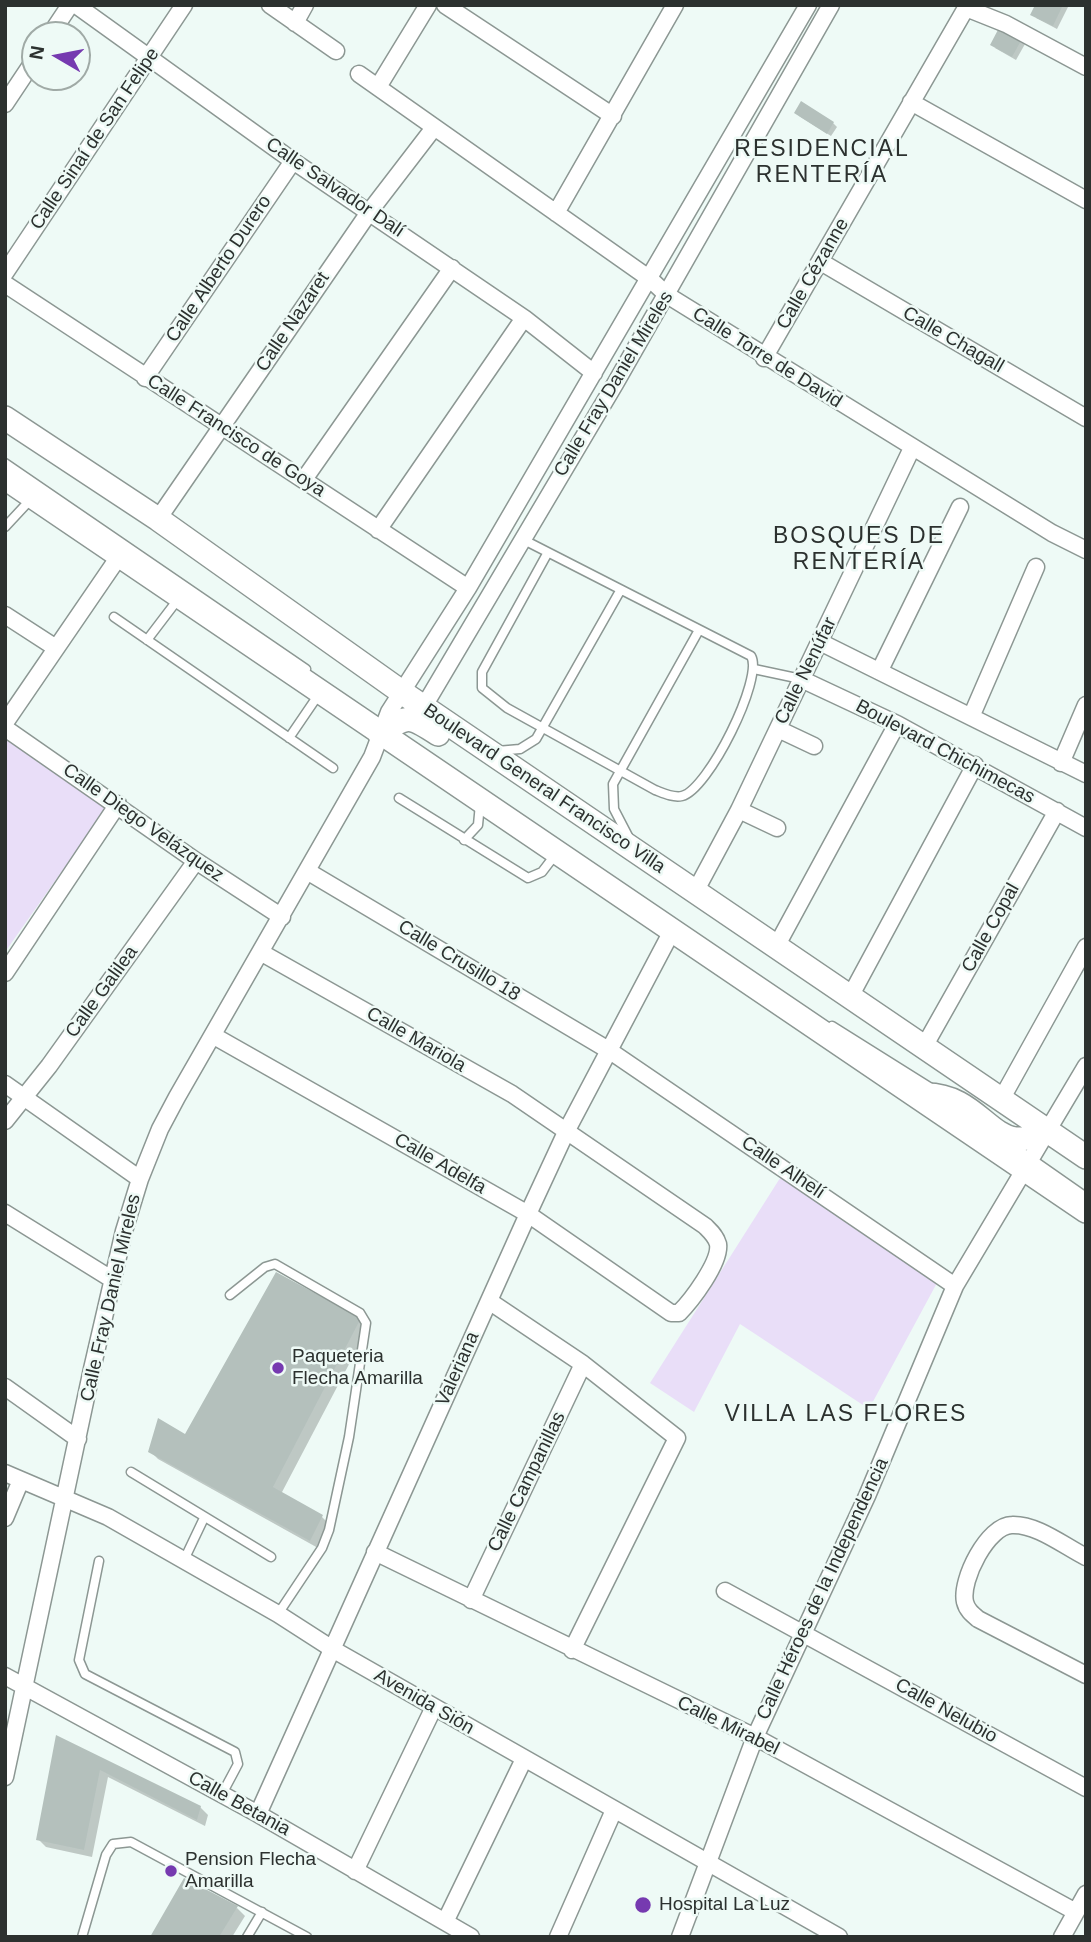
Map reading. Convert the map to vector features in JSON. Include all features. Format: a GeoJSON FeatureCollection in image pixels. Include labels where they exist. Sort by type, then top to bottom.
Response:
{"type":"FeatureCollection","features":[{"type":"Feature","properties":{"kind":"main road","name":"Boulevard General Francisco Villa"},"geometry":{"type":"LineString","coordinates":[[5,418],[158,519],[419,713],[491,751],[566,808],[638,854],[687,893],[777,945],[1002,1098],[1043,1133],[1086,1157]]}},
{"type":"Feature","properties":{"kind":"main road"},"geometry":{"type":"LineString","coordinates":[[5,478],[180,596],[323,685],[385,734],[480,802],[672,931],[930,1095],[1026,1162],[1086,1211]]}},
{"type":"Feature","properties":{"kind":"main road"},"geometry":{"type":"LineString","coordinates":[[385,734],[402,719],[419,713],[544,802],[566,808]]}},
{"type":"Feature","properties":{"kind":"main road"},"geometry":{"type":"LineString","coordinates":[[930,1095],[969,1108],[1008,1137],[1024,1139],[1043,1133]]}},
{"type":"Feature","properties":{"kind":"street"},"geometry":{"type":"LineString","coordinates":[[59,21],[70,5]]}},
{"type":"Feature","properties":{"kind":"street","name":"Calle Salvador Dalí"},"geometry":{"type":"LineString","coordinates":[[76,5],[293,161],[524,318],[594,373]]}},
{"type":"Feature","properties":{"kind":"street","name":"Calle Sinaí de San Felipe"},"geometry":{"type":"LineString","coordinates":[[5,273],[184,5]]}},
{"type":"Feature","properties":{"kind":"street"},"geometry":{"type":"LineString","coordinates":[[270,5],[335,51]]}},
{"type":"Feature","properties":{"kind":"street"},"geometry":{"type":"LineString","coordinates":[[295,23],[305,5]]}},
{"type":"Feature","properties":{"kind":"street"},"geometry":{"type":"LineString","coordinates":[[378,87],[428,5]]}},
{"type":"Feature","properties":{"kind":"street"},"geometry":{"type":"LineString","coordinates":[[445,5],[613,116]]}},
{"type":"Feature","properties":{"kind":"street"},"geometry":{"type":"LineString","coordinates":[[556,213],[675,5]]}},
{"type":"Feature","properties":{"kind":"street","name":"Calle Fray Daniel Mireles"},"geometry":{"type":"LineString","coordinates":[[5,1777],[113,1280],[140,1179],[160,1129],[385,734],[400,697],[468,588],[808,5]]}},
{"type":"Feature","properties":{"kind":"street","name":"Calle Fray Daniel Mireles"},"geometry":{"type":"LineString","coordinates":[[419,713],[667,295],[831,5]]}},
{"type":"Feature","properties":{"kind":"street","name":"Calle Cézanne"},"geometry":{"type":"LineString","coordinates":[[764,358],[966,8],[1006,24],[1086,67]]}},
{"type":"Feature","properties":{"kind":"street","name":"Calle Torre de David"},"geometry":{"type":"LineString","coordinates":[[359,74],[433,129],[650,279],[667,295],[764,358],[1052,533],[1086,550]]}},
{"type":"Feature","properties":{"kind":"street"},"geometry":{"type":"LineString","coordinates":[[5,104],[21,80]]}},
{"type":"Feature","properties":{"kind":"street"},"geometry":{"type":"LineString","coordinates":[[911,102],[1086,200]]}},
{"type":"Feature","properties":{"kind":"street","name":"Calle Nazaret"},"geometry":{"type":"LineString","coordinates":[[158,519],[370,211],[433,129]]}},
{"type":"Feature","properties":{"kind":"street","name":"Calle Alberto Durero"},"geometry":{"type":"LineString","coordinates":[[145,377],[293,161]]}},
{"type":"Feature","properties":{"kind":"street","name":"Calle Chagall"},"geometry":{"type":"LineString","coordinates":[[821,262],[1086,418]]}},
{"type":"Feature","properties":{"kind":"street"},"geometry":{"type":"LineString","coordinates":[[305,478],[452,268]]}},
{"type":"Feature","properties":{"kind":"street","name":"Calle Francisco de Goya"},"geometry":{"type":"LineString","coordinates":[[5,284],[305,478],[378,530],[468,588]]}},
{"type":"Feature","properties":{"kind":"street"},"geometry":{"type":"LineString","coordinates":[[378,530],[524,318]]}},
{"type":"Feature","properties":{"kind":"street","name":"Calle Nenúfar"},"geometry":{"type":"LineString","coordinates":[[687,893],[739,810],[912,448]]}},
{"type":"Feature","properties":{"kind":"street"},"geometry":{"type":"LineString","coordinates":[[880,670],[960,507]]}},
{"type":"Feature","properties":{"kind":"street"},"geometry":{"type":"LineString","coordinates":[[5,725],[120,555]]}},
{"type":"Feature","properties":{"kind":"street"},"geometry":{"type":"LineString","coordinates":[[971,717],[1036,567]]}},
{"type":"Feature","properties":{"kind":"street"},"geometry":{"type":"LineString","coordinates":[[5,615],[56,648]]}},
{"type":"Feature","properties":{"kind":"street"},"geometry":{"type":"LineString","coordinates":[[820,642],[1086,774]]}},
{"type":"Feature","properties":{"kind":"street","name":"Boulevard Chichimecas"},"geometry":{"type":"LineString","coordinates":[[802,679],[897,724],[1086,828]]}},
{"type":"Feature","properties":{"kind":"street"},"geometry":{"type":"LineString","coordinates":[[1061,763],[1086,705]]}},
{"type":"Feature","properties":{"kind":"street"},"geometry":{"type":"LineString","coordinates":[[777,945],[897,724]]}},
{"type":"Feature","properties":{"kind":"street","name":"Calle Diego Velázquez"},"geometry":{"type":"LineString","coordinates":[[5,725],[196,861],[282,916]]}},
{"type":"Feature","properties":{"kind":"street"},"geometry":{"type":"LineString","coordinates":[[778,729],[814,746]]}},
{"type":"Feature","properties":{"kind":"street"},"geometry":{"type":"LineString","coordinates":[[851,995],[975,765]]}},
{"type":"Feature","properties":{"kind":"street"},"geometry":{"type":"LineString","coordinates":[[5,973],[118,804]]}},
{"type":"Feature","properties":{"kind":"street"},"geometry":{"type":"LineString","coordinates":[[739,810],[777,828]]}},
{"type":"Feature","properties":{"kind":"street","name":"Calle Copal"},"geometry":{"type":"LineString","coordinates":[[925,1045],[1057,811]]}},
{"type":"Feature","properties":{"kind":"street","name":"Calle Galilea"},"geometry":{"type":"LineString","coordinates":[[5,1121],[196,861]]}},
{"type":"Feature","properties":{"kind":"street","name":"Calle Crusillo 18"},"geometry":{"type":"LineString","coordinates":[[307,871],[610,1051]]}},
{"type":"Feature","properties":{"kind":"street","name":"Valeriana"},"geometry":{"type":"LineString","coordinates":[[258,1814],[567,1130],[672,931]]}},
{"type":"Feature","properties":{"kind":"street"},"geometry":{"type":"LineString","coordinates":[[1002,1098],[1086,947]]}},
{"type":"Feature","properties":{"kind":"street","name":"Calle Mariola"},"geometry":{"type":"LineString","coordinates":[[262,953],[512,1094],[705,1226],[716,1240],[718,1249],[708,1273],[679,1313],[671,1313],[659,1302]]}},
{"type":"Feature","properties":{"kind":"street","name":"Calle Adelfa"},"geometry":{"type":"LineString","coordinates":[[214,1036],[528,1214],[659,1302]]}},
{"type":"Feature","properties":{"kind":"street","name":"Calle Alhelí"},"geometry":{"type":"LineString","coordinates":[[610,1051],[955,1286]]}},
{"type":"Feature","properties":{"kind":"street","name":"Calle Héroes de la Independencia"},"geometry":{"type":"LineString","coordinates":[[680,1937],[755,1737],[806,1633],[867,1496],[955,1286],[1043,1133],[1086,1066]]}},
{"type":"Feature","properties":{"kind":"street"},"geometry":{"type":"LineString","coordinates":[[5,1084],[140,1179]]}},
{"type":"Feature","properties":{"kind":"street"},"geometry":{"type":"LineString","coordinates":[[5,1213],[113,1280]]}},
{"type":"Feature","properties":{"kind":"street"},"geometry":{"type":"LineString","coordinates":[[489,1301],[583,1364],[677,1438],[572,1650]]}},
{"type":"Feature","properties":{"kind":"street","name":"Calle Campanillas"},"geometry":{"type":"LineString","coordinates":[[471,1600],[583,1364]]}},
{"type":"Feature","properties":{"kind":"street"},"geometry":{"type":"LineString","coordinates":[[5,1387],[78,1439]]}},
{"type":"Feature","properties":{"kind":"street"},"geometry":{"type":"LineString","coordinates":[[5,1518],[13,1477]]}},
{"type":"Feature","properties":{"kind":"street","name":"Avenida Sión"},"geometry":{"type":"LineString","coordinates":[[13,1477],[108,1517],[278,1614],[334,1650],[839,1937]]}},
{"type":"Feature","properties":{"kind":"street"},"geometry":{"type":"LineString","coordinates":[[1086,1557],[1027,1527],[1008,1525],[990,1534],[967,1583],[965,1601],[968,1610],[991,1628],[1086,1675]]}},
{"type":"Feature","properties":{"kind":"street","name":"Calle Mirabel"},"geometry":{"type":"LineString","coordinates":[[375,1552],[755,1737],[1076,1912]]}},
{"type":"Feature","properties":{"kind":"street","name":"Calle Nelubio"},"geometry":{"type":"LineString","coordinates":[[725,1591],[1086,1788]]}},
{"type":"Feature","properties":{"kind":"street","name":"Calle Betania"},"geometry":{"type":"LineString","coordinates":[[5,1676],[258,1814],[471,1937]]}},
{"type":"Feature","properties":{"kind":"street"},"geometry":{"type":"LineString","coordinates":[[355,1871],[434,1707]]}},
{"type":"Feature","properties":{"kind":"street"},"geometry":{"type":"LineString","coordinates":[[445,1922],[524,1759]]}},
{"type":"Feature","properties":{"kind":"street"},"geometry":{"type":"LineString","coordinates":[[558,1937],[614,1810]]}},
{"type":"Feature","properties":{"kind":"street"},"geometry":{"type":"LineString","coordinates":[[1062,1937],[1086,1894]]}},
{"type":"Feature","properties":{"kind":"lane"},"geometry":{"type":"LineString","coordinates":[[5,430],[97,491]]}},
{"type":"Feature","properties":{"kind":"lane"},"geometry":{"type":"LineString","coordinates":[[5,463],[323,685],[289,738]]}},
{"type":"Feature","properties":{"kind":"lane"},"geometry":{"type":"LineString","coordinates":[[5,527],[34,496]]}},
{"type":"Feature","properties":{"kind":"lane"},"geometry":{"type":"LineString","coordinates":[[522,539],[751,656],[754,669],[731,731],[706,776],[688,793],[681,796],[666,794],[488,695],[481,679],[482,672],[547,554]]}},
{"type":"Feature","properties":{"kind":"lane"},"geometry":{"type":"LineString","coordinates":[[211,570],[400,697]]}},
{"type":"Feature","properties":{"kind":"lane"},"geometry":{"type":"LineString","coordinates":[[491,751],[527,746],[544,727],[620,591]]}},
{"type":"Feature","properties":{"kind":"lane"},"geometry":{"type":"LineString","coordinates":[[147,640],[180,596]]}},
{"type":"Feature","properties":{"kind":"lane"},"geometry":{"type":"LineString","coordinates":[[114,617],[333,768]]}},
{"type":"Feature","properties":{"kind":"lane"},"geometry":{"type":"LineString","coordinates":[[638,854],[614,809],[613,784],[699,630]]}},
{"type":"Feature","properties":{"kind":"lane"},"geometry":{"type":"LineString","coordinates":[[754,669],[802,679]]}},
{"type":"Feature","properties":{"kind":"lane"},"geometry":{"type":"LineString","coordinates":[[385,734],[816,1015]]}},
{"type":"Feature","properties":{"kind":"lane"},"geometry":{"type":"LineString","coordinates":[[399,798],[528,878],[542,872],[556,853]]}},
{"type":"Feature","properties":{"kind":"lane"},"geometry":{"type":"LineString","coordinates":[[464,840],[472,835],[478,825],[480,802]]}},
{"type":"Feature","properties":{"kind":"lane"},"geometry":{"type":"LineString","coordinates":[[566,808],[687,893]]}},
{"type":"Feature","properties":{"kind":"lane"},"geometry":{"type":"LineString","coordinates":[[711,915],[1043,1133],[1086,1165]]}},
{"type":"Feature","properties":{"kind":"lane"},"geometry":{"type":"LineString","coordinates":[[827,1022],[930,1095]]}},
{"type":"Feature","properties":{"kind":"lane"},"geometry":{"type":"LineString","coordinates":[[1026,1162],[1086,1197]]}},
{"type":"Feature","properties":{"kind":"lane"},"geometry":{"type":"LineString","coordinates":[[230,1295],[265,1267],[275,1264],[360,1313],[366,1323],[349,1437],[329,1530],[322,1548],[278,1614]]}},
{"type":"Feature","properties":{"kind":"lane"},"geometry":{"type":"LineString","coordinates":[[131,1472],[271,1557]]}},
{"type":"Feature","properties":{"kind":"lane"},"geometry":{"type":"LineString","coordinates":[[184,1560],[204,1518]]}},
{"type":"Feature","properties":{"kind":"lane"},"geometry":{"type":"LineString","coordinates":[[99,1560],[79,1660],[85,1674],[235,1752],[239,1764],[222,1794]]}},
{"type":"Feature","properties":{"kind":"lane"},"geometry":{"type":"LineString","coordinates":[[82,1937],[106,1855],[113,1844],[121,1842],[131,1842],[307,1937]]}},
{"type":"Feature","properties":{"kind":"lane"},"geometry":{"type":"LineString","coordinates":[[247,1937],[262,1912]]}},
{"type":"Feature","properties":{"kind":"shaded area"},"geometry":{"type":"Polygon","coordinates":[[[5,737],[110,803],[5,952],[5,737]]]}},
{"type":"Feature","properties":{"kind":"shaded area"},"geometry":{"type":"Polygon","coordinates":[[[782,1175],[938,1281],[869,1409],[740,1324],[694,1412],[650,1383],[782,1175]]]}},
{"type":"Feature","properties":{"kind":"building"},"geometry":{"type":"Polygon","coordinates":[[[1035,5],[1063,5],[1053,26],[1030,15],[1035,5]]]}},
{"type":"Feature","properties":{"kind":"building"},"geometry":{"type":"Polygon","coordinates":[[[1000,26],[1022,39],[1012,57],[990,45],[1000,26]]]}},
{"type":"Feature","properties":{"kind":"building"},"geometry":{"type":"Polygon","coordinates":[[[801,101],[834,122],[827,134],[794,113],[801,101]]]}},
{"type":"Feature","properties":{"kind":"building","name":"Paqueteria Flecha Amarilla"},"geometry":{"type":"Polygon","coordinates":[[[276,1272],[361,1318],[273,1487],[323,1515],[310,1541],[148,1452],[158,1418],[185,1434],[276,1272]]]}},
{"type":"Feature","properties":{"kind":"building"},"geometry":{"type":"Polygon","coordinates":[[[56,1735],[201,1806],[197,1820],[100,1770],[84,1850],[36,1840],[56,1735]]]}},
{"type":"Feature","properties":{"kind":"building"},"geometry":{"type":"Polygon","coordinates":[[[184,1878],[238,1906],[219,1937],[150,1937],[184,1878]]]}},
{"type":"Feature","properties":{"kind":"place","name":"Paqueteria Flecha Amarilla"},"geometry":{"type":"Point","coordinates":[278,1368]}},
{"type":"Feature","properties":{"kind":"place","name":"Pension Flecha Amarilla"},"geometry":{"type":"Point","coordinates":[171,1871]}},
{"type":"Feature","properties":{"kind":"place","name":"Hospital La Luz"},"geometry":{"type":"Point","coordinates":[643,1905]}},
{"type":"Feature","properties":{"kind":"district","name":"RESIDENCIAL RENTERÍA"},"geometry":{"type":"Point","coordinates":[822,163]}},
{"type":"Feature","properties":{"kind":"district","name":"BOSQUES DE RENTERÍA"},"geometry":{"type":"Point","coordinates":[859,550]}},
{"type":"Feature","properties":{"kind":"district","name":"VILLA LAS FLORES"},"geometry":{"type":"Point","coordinates":[846,1415]}}]}
